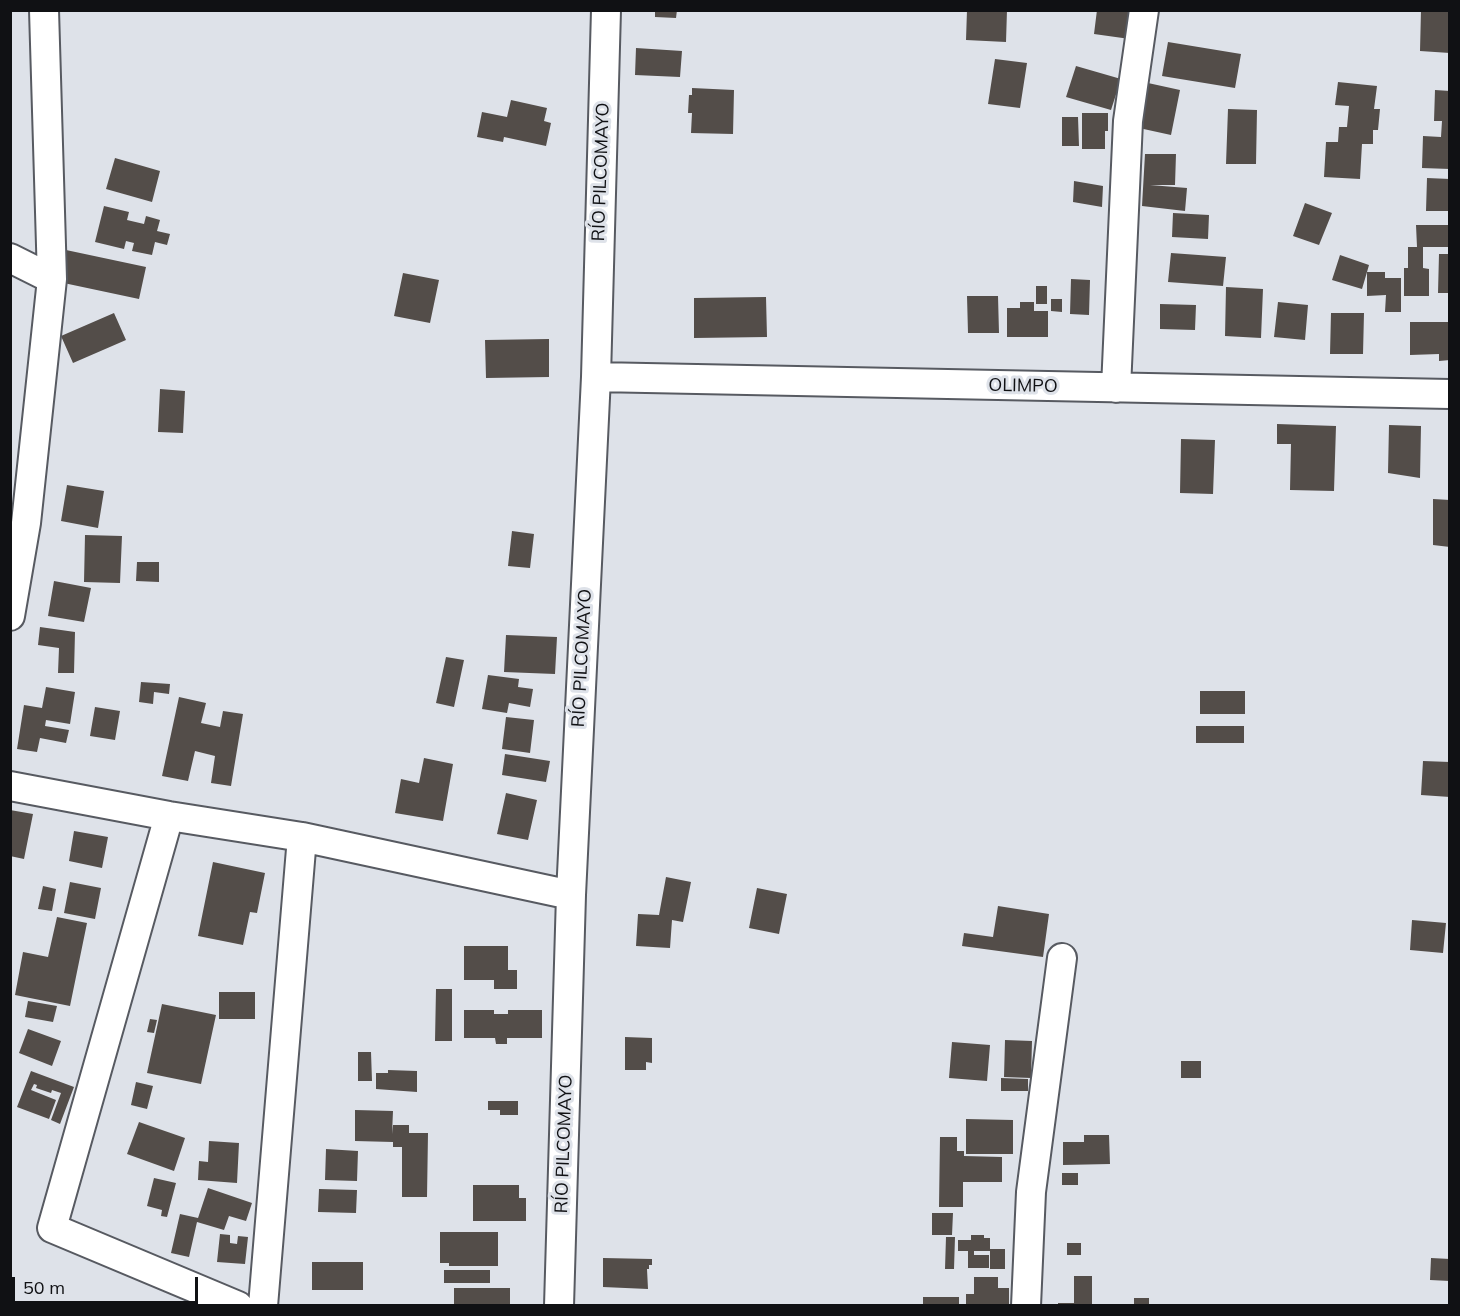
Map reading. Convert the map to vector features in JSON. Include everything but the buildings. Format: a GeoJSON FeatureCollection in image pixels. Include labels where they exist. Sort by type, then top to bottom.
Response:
{"type":"FeatureCollection","features":[{"type":"Feature","properties":{"kind":"street"},"geometry":{"type":"LineString","coordinates":[[10,616],[26,523],[52,279],[44,10]]}},
{"type":"Feature","properties":{"kind":"street","name":"RÍO PILCOMAYO"},"geometry":{"type":"LineString","coordinates":[[559,1305],[571,895],[596,377],[606,10]]}},
{"type":"Feature","properties":{"kind":"street"},"geometry":{"type":"LineString","coordinates":[[1116,388],[1128,121],[1144,10]]}},
{"type":"Feature","properties":{"kind":"street"},"geometry":{"type":"LineString","coordinates":[[10,258],[52,279]]}},
{"type":"Feature","properties":{"kind":"street","name":"OLIMPO"},"geometry":{"type":"LineString","coordinates":[[596,377],[1449,394]]}},
{"type":"Feature","properties":{"kind":"street"},"geometry":{"type":"LineString","coordinates":[[10,786],[169,816],[302,837],[571,895]]}},
{"type":"Feature","properties":{"kind":"street"},"geometry":{"type":"LineString","coordinates":[[169,816],[52,1228],[238,1305]]}},
{"type":"Feature","properties":{"kind":"street"},"geometry":{"type":"LineString","coordinates":[[263,1305],[302,837]]}},
{"type":"Feature","properties":{"kind":"street"},"geometry":{"type":"LineString","coordinates":[[1026,1305],[1031,1192],[1062,958]]}}]}
